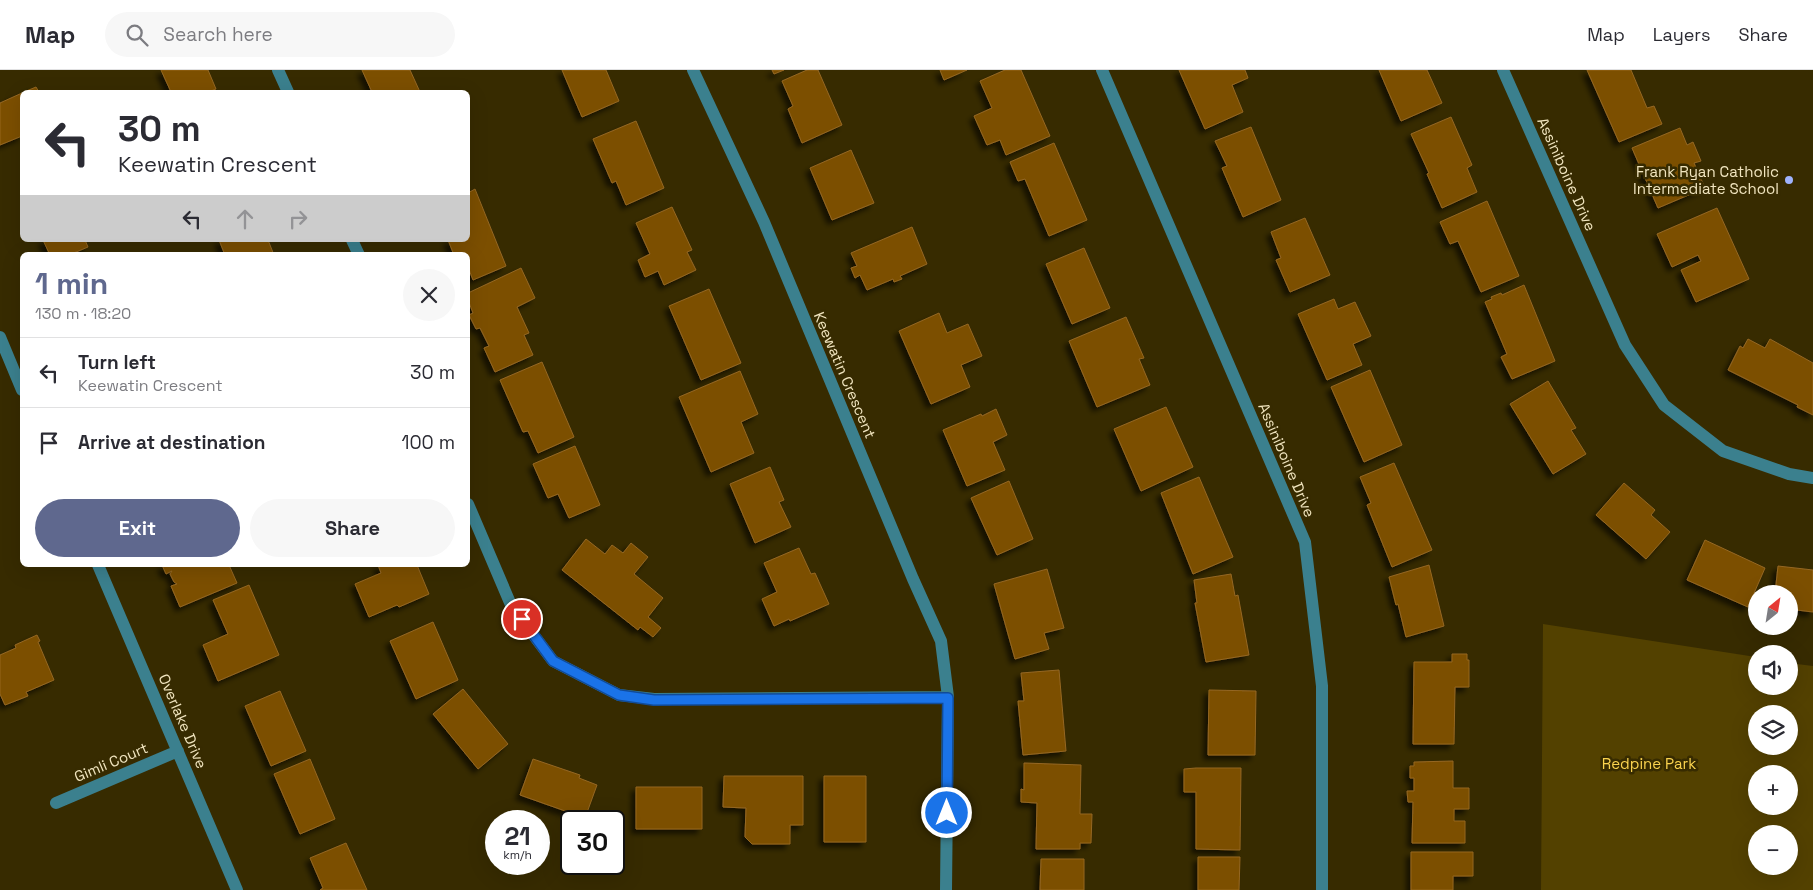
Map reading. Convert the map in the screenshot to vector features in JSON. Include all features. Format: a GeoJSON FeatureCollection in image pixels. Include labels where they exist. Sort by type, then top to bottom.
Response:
{"type":"FeatureCollection","features":[{"type":"Feature","properties":{"kind":"street"},"geometry":{"type":"LineString","coordinates":[[278,70],[287,90]]}},
{"type":"Feature","properties":{"kind":"street","name":"Keewatin Crescent"},"geometry":{"type":"LineString","coordinates":[[693,70],[764,222],[909,570],[941,641],[948,698],[946,890]]}},
{"type":"Feature","properties":{"kind":"street","name":"Assiniboine Drive"},"geometry":{"type":"LineString","coordinates":[[1102,70],[1304,542],[1322,686],[1322,890]]}},
{"type":"Feature","properties":{"kind":"street","name":"Assiniboine Drive"},"geometry":{"type":"LineString","coordinates":[[1504,70],[1625,345],[1664,406],[1723,451],[1790,474],[1813,478]]}},
{"type":"Feature","properties":{"kind":"street"},"geometry":{"type":"LineString","coordinates":[[0,337],[20,385]]}},
{"type":"Feature","properties":{"kind":"street"},"geometry":{"type":"LineString","coordinates":[[470,509],[511,605],[553,661],[619,695],[654,700],[948,698]]}},
{"type":"Feature","properties":{"kind":"street","name":"Overlake Drive"},"geometry":{"type":"LineString","coordinates":[[99,567],[237,890]]}},
{"type":"Feature","properties":{"kind":"street","name":"Gimli Court"},"geometry":{"type":"LineString","coordinates":[[56,803],[178,751]]}},
{"type":"Feature","properties":{"kind":"green space","name":"Redpine Park"},"geometry":{"type":"Polygon","coordinates":[[[1543,624],[1748,656],[1748,695],[1798,695],[1798,664],[1813,666],[1813,890],[1541,890],[1543,624]]]}},
{"type":"Feature","properties":{"kind":"building"},"geometry":{"type":"Polygon","coordinates":[[[161,70],[208,70],[216,89],[213,90],[170,90],[161,70]]]}},
{"type":"Feature","properties":{"kind":"building"},"geometry":{"type":"Polygon","coordinates":[[[362,70],[410,70],[419,90],[371,90],[362,70]]]}},
{"type":"Feature","properties":{"kind":"building"},"geometry":{"type":"Polygon","coordinates":[[[562,70],[606,70],[619,101],[582,117],[562,70]]]}},
{"type":"Feature","properties":{"kind":"building"},"geometry":{"type":"Polygon","coordinates":[[[772,70],[784,70],[774,74],[772,70]]]}},
{"type":"Feature","properties":{"kind":"building"},"geometry":{"type":"Polygon","coordinates":[[[807,70],[818,70],[842,125],[802,143],[788,109],[793,106],[782,81],[807,70]]]}},
{"type":"Feature","properties":{"kind":"building"},"geometry":{"type":"Polygon","coordinates":[[[940,70],[967,70],[944,80],[940,70]]]}},
{"type":"Feature","properties":{"kind":"building"},"geometry":{"type":"Polygon","coordinates":[[[1005,70],[1021,70],[1050,136],[1006,155],[1000,140],[987,145],[974,116],[992,108],[980,81],[1005,70]]]}},
{"type":"Feature","properties":{"kind":"building"},"geometry":{"type":"Polygon","coordinates":[[[1179,70],[1245,70],[1248,78],[1232,85],[1243,112],[1205,129],[1179,70]]]}},
{"type":"Feature","properties":{"kind":"building"},"geometry":{"type":"Polygon","coordinates":[[[1379,70],[1427,70],[1442,103],[1401,121],[1379,70]]]}},
{"type":"Feature","properties":{"kind":"building"},"geometry":{"type":"Polygon","coordinates":[[[1587,70],[1631,70],[1647,108],[1654,106],[1662,124],[1619,142],[1587,70]]]}},
{"type":"Feature","properties":{"kind":"building"},"geometry":{"type":"Polygon","coordinates":[[[20,94],[20,137],[0,145],[0,103],[20,94]]]}},
{"type":"Feature","properties":{"kind":"building"},"geometry":{"type":"Polygon","coordinates":[[[1451,117],[1472,165],[1467,168],[1477,192],[1442,208],[1427,174],[1429,173],[1411,134],[1451,117]]]}},
{"type":"Feature","properties":{"kind":"building"},"geometry":{"type":"Polygon","coordinates":[[[636,121],[664,188],[626,205],[616,181],[612,183],[593,139],[636,121]]]}},
{"type":"Feature","properties":{"kind":"building"},"geometry":{"type":"Polygon","coordinates":[[[1251,127],[1281,200],[1243,217],[1222,168],[1227,166],[1215,141],[1251,127]]]}},
{"type":"Feature","properties":{"kind":"building"},"geometry":{"type":"Polygon","coordinates":[[[1680,128],[1687,145],[1693,142],[1701,161],[1694,163],[1705,188],[1658,208],[1632,148],[1680,128]]]}},
{"type":"Feature","properties":{"kind":"building"},"geometry":{"type":"Polygon","coordinates":[[[1054,143],[1087,220],[1049,236],[1025,179],[1018,181],[1010,162],[1054,143]]]}},
{"type":"Feature","properties":{"kind":"building"},"geometry":{"type":"Polygon","coordinates":[[[851,150],[874,203],[832,220],[810,168],[851,150]]]}},
{"type":"Feature","properties":{"kind":"building"},"geometry":{"type":"Polygon","coordinates":[[[475,189],[506,266],[473,280],[470,272],[470,252],[453,252],[449,242],[470,242],[470,192],[475,189]]]}},
{"type":"Feature","properties":{"kind":"building"},"geometry":{"type":"Polygon","coordinates":[[[1487,201],[1519,276],[1481,292],[1458,241],[1450,244],[1440,222],[1487,201]]]}},
{"type":"Feature","properties":{"kind":"building"},"geometry":{"type":"Polygon","coordinates":[[[672,207],[692,250],[687,252],[696,270],[664,285],[658,271],[645,277],[638,260],[650,254],[636,223],[672,207]]]}},
{"type":"Feature","properties":{"kind":"building"},"geometry":{"type":"Polygon","coordinates":[[[1717,208],[1749,279],[1696,302],[1681,270],[1701,261],[1698,255],[1672,267],[1657,234],[1717,208]]]}},
{"type":"Feature","properties":{"kind":"building"},"geometry":{"type":"Polygon","coordinates":[[[1305,218],[1330,275],[1290,292],[1276,260],[1281,258],[1271,232],[1305,218]]]}},
{"type":"Feature","properties":{"kind":"building"},"geometry":{"type":"Polygon","coordinates":[[[912,227],[927,264],[900,276],[902,279],[894,282],[893,279],[867,290],[860,275],[855,278],[851,268],[857,266],[851,253],[912,227]]]}},
{"type":"Feature","properties":{"kind":"building"},"geometry":{"type":"Polygon","coordinates":[[[44,242],[86,242],[88,247],[76,252],[49,252],[44,242]]]}},
{"type":"Feature","properties":{"kind":"building"},"geometry":{"type":"Polygon","coordinates":[[[220,242],[269,242],[273,252],[224,252],[220,242]]]}},
{"type":"Feature","properties":{"kind":"building"},"geometry":{"type":"Polygon","coordinates":[[[1084,248],[1110,308],[1072,324],[1046,264],[1084,248]]]}},
{"type":"Feature","properties":{"kind":"building"},"geometry":{"type":"Polygon","coordinates":[[[521,268],[535,298],[517,307],[529,333],[524,335],[533,355],[495,372],[484,348],[489,346],[480,328],[476,329],[470,317],[473,313],[470,305],[470,292],[521,268]]]}},
{"type":"Feature","properties":{"kind":"building"},"geometry":{"type":"Polygon","coordinates":[[[1524,285],[1555,361],[1512,379],[1501,357],[1507,354],[1485,302],[1492,299],[1491,297],[1501,293],[1502,295],[1524,285]]]}},
{"type":"Feature","properties":{"kind":"building"},"geometry":{"type":"Polygon","coordinates":[[[709,289],[741,363],[701,380],[669,306],[709,289]]]}},
{"type":"Feature","properties":{"kind":"building"},"geometry":{"type":"Polygon","coordinates":[[[1334,299],[1338,309],[1355,302],[1371,336],[1353,344],[1362,365],[1327,380],[1298,314],[1334,299]]]}},
{"type":"Feature","properties":{"kind":"building"},"geometry":{"type":"Polygon","coordinates":[[[939,313],[947,333],[968,324],[982,356],[961,365],[970,387],[931,404],[899,331],[939,313]]]}},
{"type":"Feature","properties":{"kind":"building"},"geometry":{"type":"Polygon","coordinates":[[[1126,317],[1144,358],[1139,359],[1150,385],[1097,407],[1069,341],[1126,317]]]}},
{"type":"Feature","properties":{"kind":"building"},"geometry":{"type":"Polygon","coordinates":[[[1748,339],[1765,348],[1770,339],[1813,363],[1813,415],[1797,407],[1798,405],[1728,370],[1740,346],[1743,348],[1748,339]]]}},
{"type":"Feature","properties":{"kind":"building"},"geometry":{"type":"Polygon","coordinates":[[[542,362],[574,437],[538,453],[528,431],[523,432],[500,380],[542,362]]]}},
{"type":"Feature","properties":{"kind":"building"},"geometry":{"type":"Polygon","coordinates":[[[1370,370],[1402,445],[1364,462],[1331,387],[1370,370]]]}},
{"type":"Feature","properties":{"kind":"building"},"geometry":{"type":"Polygon","coordinates":[[[740,371],[758,414],[741,422],[754,453],[711,472],[679,397],[740,371]]]}},
{"type":"Feature","properties":{"kind":"building"},"geometry":{"type":"Polygon","coordinates":[[[1548,381],[1576,428],[1571,430],[1586,454],[1553,474],[1510,404],[1548,381]]]}},
{"type":"Feature","properties":{"kind":"building"},"geometry":{"type":"Polygon","coordinates":[[[1166,407],[1193,467],[1141,491],[1114,429],[1166,407]]]}},
{"type":"Feature","properties":{"kind":"building"},"geometry":{"type":"Polygon","coordinates":[[[996,409],[1007,435],[993,442],[1005,470],[967,486],[943,430],[996,409]]]}},
{"type":"Feature","properties":{"kind":"building"},"geometry":{"type":"Polygon","coordinates":[[[575,446],[600,505],[569,518],[558,494],[548,498],[533,464],[575,446]]]}},
{"type":"Feature","properties":{"kind":"building"},"geometry":{"type":"Polygon","coordinates":[[[1394,463],[1432,550],[1392,567],[1367,505],[1371,503],[1360,477],[1394,463]]]}},
{"type":"Feature","properties":{"kind":"building"},"geometry":{"type":"Polygon","coordinates":[[[770,467],[784,500],[779,502],[791,527],[755,543],[730,484],[770,467]]]}},
{"type":"Feature","properties":{"kind":"building"},"geometry":{"type":"Polygon","coordinates":[[[1199,477],[1233,557],[1193,574],[1161,493],[1199,477]]]}},
{"type":"Feature","properties":{"kind":"building"},"geometry":{"type":"Polygon","coordinates":[[[1009,481],[1033,539],[997,555],[971,498],[1009,481]]]}},
{"type":"Feature","properties":{"kind":"building"},"geometry":{"type":"Polygon","coordinates":[[[1624,483],[1655,510],[1651,515],[1670,532],[1646,559],[1596,515],[1624,483]]]}},
{"type":"Feature","properties":{"kind":"building"},"geometry":{"type":"Polygon","coordinates":[[[586,539],[605,554],[612,545],[623,553],[631,543],[648,557],[634,574],[663,598],[648,617],[661,628],[653,637],[640,627],[638,630],[562,570],[586,539]]]}},
{"type":"Feature","properties":{"kind":"building"},"geometry":{"type":"Polygon","coordinates":[[[1705,540],[1765,568],[1758,585],[1748,585],[1748,607],[1687,580],[1705,540]]]}},
{"type":"Feature","properties":{"kind":"building"},"geometry":{"type":"Polygon","coordinates":[[[799,548],[811,574],[815,573],[829,604],[774,626],[762,599],[777,592],[764,563],[799,548]]]}},
{"type":"Feature","properties":{"kind":"building"},"geometry":{"type":"Polygon","coordinates":[[[1429,565],[1444,626],[1406,637],[1389,577],[1429,565]]]}},
{"type":"Feature","properties":{"kind":"building"},"geometry":{"type":"Polygon","coordinates":[[[1778,566],[1813,570],[1813,612],[1798,610],[1798,585],[1776,585],[1778,566]]]}},
{"type":"Feature","properties":{"kind":"building"},"geometry":{"type":"Polygon","coordinates":[[[163,567],[230,567],[237,583],[180,607],[171,586],[177,584],[170,574],[172,571],[166,574],[163,567]]]}},
{"type":"Feature","properties":{"kind":"building"},"geometry":{"type":"Polygon","coordinates":[[[379,567],[418,567],[429,594],[369,617],[355,584],[381,573],[379,567]]]}},
{"type":"Feature","properties":{"kind":"building"},"geometry":{"type":"Polygon","coordinates":[[[1047,569],[1064,628],[1044,633],[1049,649],[1015,659],[994,584],[1047,569]]]}},
{"type":"Feature","properties":{"kind":"building"},"geometry":{"type":"Polygon","coordinates":[[[1231,574],[1235,596],[1238,595],[1249,655],[1206,662],[1195,603],[1197,603],[1194,580],[1231,574]]]}},
{"type":"Feature","properties":{"kind":"building"},"geometry":{"type":"Polygon","coordinates":[[[249,585],[279,655],[218,681],[203,645],[228,634],[213,600],[249,585]]]}},
{"type":"Feature","properties":{"kind":"building"},"geometry":{"type":"Polygon","coordinates":[[[433,622],[458,680],[416,699],[390,641],[433,622]]]}},
{"type":"Feature","properties":{"kind":"building"},"geometry":{"type":"Polygon","coordinates":[[[37,635],[40,641],[38,642],[54,680],[26,692],[28,696],[5,705],[0,694],[0,655],[16,648],[15,645],[37,635]]]}},
{"type":"Feature","properties":{"kind":"building"},"geometry":{"type":"Polygon","coordinates":[[[1452,654],[1467,654],[1467,660],[1469,660],[1469,687],[1455,687],[1454,744],[1413,744],[1414,662],[1452,662],[1452,654]]]}},
{"type":"Feature","properties":{"kind":"building"},"geometry":{"type":"Polygon","coordinates":[[[1059,670],[1066,751],[1023,755],[1018,701],[1024,701],[1021,673],[1059,670]]]}},
{"type":"Feature","properties":{"kind":"building"},"geometry":{"type":"Polygon","coordinates":[[[463,689],[508,744],[478,769],[433,714],[463,689]]]}},
{"type":"Feature","properties":{"kind":"building"},"geometry":{"type":"Polygon","coordinates":[[[1209,690],[1256,691],[1255,755],[1208,755],[1209,690]]]}},
{"type":"Feature","properties":{"kind":"building"},"geometry":{"type":"Polygon","coordinates":[[[280,691],[306,751],[271,766],[245,706],[280,691]]]}},
{"type":"Feature","properties":{"kind":"building"},"geometry":{"type":"Polygon","coordinates":[[[310,759],[335,819],[300,834],[274,774],[310,759]]]}},
{"type":"Feature","properties":{"kind":"building"},"geometry":{"type":"Polygon","coordinates":[[[533,759],[580,775],[579,778],[597,785],[588,810],[562,810],[520,795],[533,759]]]}},
{"type":"Feature","properties":{"kind":"building"},"geometry":{"type":"Polygon","coordinates":[[[1453,761],[1453,788],[1469,788],[1469,809],[1454,809],[1454,821],[1465,821],[1465,843],[1412,843],[1413,802],[1408,802],[1407,791],[1414,791],[1414,778],[1410,778],[1410,766],[1414,766],[1414,762],[1453,761]]]}},
{"type":"Feature","properties":{"kind":"building"},"geometry":{"type":"Polygon","coordinates":[[[1024,763],[1081,765],[1080,814],[1092,814],[1091,843],[1080,843],[1080,849],[1036,849],[1037,803],[1021,802],[1021,789],[1024,790],[1024,763]]]}},
{"type":"Feature","properties":{"kind":"building"},"geometry":{"type":"Polygon","coordinates":[[[1241,768],[1240,850],[1196,849],[1196,792],[1184,792],[1184,769],[1241,768]]]}},
{"type":"Feature","properties":{"kind":"building"},"geometry":{"type":"Polygon","coordinates":[[[724,776],[803,776],[803,825],[790,825],[790,844],[752,844],[745,837],[746,808],[723,807],[724,776]]]}},
{"type":"Feature","properties":{"kind":"building"},"geometry":{"type":"Polygon","coordinates":[[[824,776],[866,776],[866,842],[824,842],[824,776]]]}},
{"type":"Feature","properties":{"kind":"building"},"geometry":{"type":"Polygon","coordinates":[[[636,787],[702,787],[702,829],[636,829],[636,787]]]}},
{"type":"Feature","properties":{"kind":"building"},"geometry":{"type":"Polygon","coordinates":[[[346,843],[367,890],[320,890],[323,888],[310,858],[346,843]]]}},
{"type":"Feature","properties":{"kind":"building"},"geometry":{"type":"Polygon","coordinates":[[[1411,852],[1473,852],[1473,876],[1453,876],[1453,890],[1411,890],[1411,852]]]}},
{"type":"Feature","properties":{"kind":"building"},"geometry":{"type":"Polygon","coordinates":[[[1198,857],[1240,857],[1239,890],[1198,890],[1198,857]]]}},
{"type":"Feature","properties":{"kind":"building"},"geometry":{"type":"Polygon","coordinates":[[[1041,859],[1084,859],[1084,890],[1040,890],[1041,859]]]}},
{"type":"Feature","properties":{"kind":"place","name":"Frank Ryan Catholic Intermediate School"},"geometry":{"type":"Point","coordinates":[1789,180]}},
{"type":"Feature","properties":{"kind":"route"},"geometry":{"type":"LineString","coordinates":[[522,619],[553,661],[619,695],[654,700],[948,698],[947,813]]}}]}
